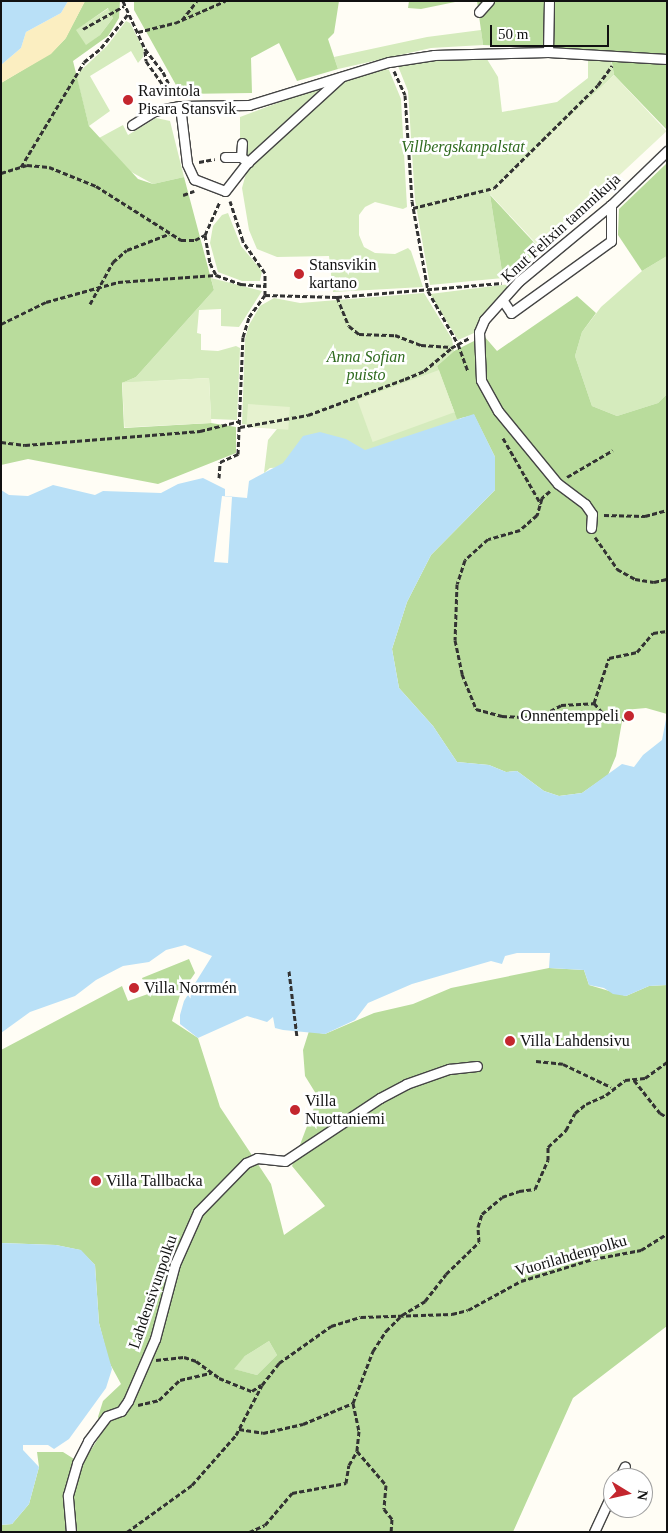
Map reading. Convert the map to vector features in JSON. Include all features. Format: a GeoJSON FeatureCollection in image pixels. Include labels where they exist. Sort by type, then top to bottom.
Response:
{"type":"FeatureCollection","features":[{"type":"Feature","properties":{"kind":"lane"},"geometry":{"type":"LineString","coordinates":[[479,12],[489,1]]}},
{"type":"Feature","properties":{"kind":"lane"},"geometry":{"type":"LineString","coordinates":[[548,52],[550,1]]}},
{"type":"Feature","properties":{"kind":"lane"},"geometry":{"type":"LineString","coordinates":[[132,125],[154,111],[180,106],[249,105],[389,62],[483,52],[548,52],[667,59]]}},
{"type":"Feature","properties":{"kind":"lane"},"geometry":{"type":"LineString","coordinates":[[180,106],[188,164],[194,179],[206,187],[225,191],[245,159],[343,75]]}},
{"type":"Feature","properties":{"kind":"lane"},"geometry":{"type":"LineString","coordinates":[[242,144],[245,159]]}},
{"type":"Feature","properties":{"kind":"lane","name":"Knut Felixin tammikuja"},"geometry":{"type":"LineString","coordinates":[[479,332],[484,320],[504,301],[519,281],[611,205],[667,151]]}},
{"type":"Feature","properties":{"kind":"lane"},"geometry":{"type":"LineString","coordinates":[[225,157],[245,159]]}},
{"type":"Feature","properties":{"kind":"lane"},"geometry":{"type":"LineString","coordinates":[[504,301],[511,313],[611,242],[611,205]]}},
{"type":"Feature","properties":{"kind":"lane"},"geometry":{"type":"LineString","coordinates":[[479,332],[481,380],[498,411],[558,484],[585,504],[592,514],[591,528]]}},
{"type":"Feature","properties":{"kind":"lane","name":"Lahdensivunpolku"},"geometry":{"type":"LineString","coordinates":[[71,1532],[68,1495],[77,1463],[88,1441],[107,1416],[124,1406],[147,1358],[175,1264],[198,1212],[246,1163],[257,1158],[285,1161],[380,1098],[406,1084],[449,1069],[476,1066]]}},
{"type":"Feature","properties":{"kind":"lane"},"geometry":{"type":"LineString","coordinates":[[594,1532],[603,1513]]}},
{"type":"Feature","properties":{"kind":"path"},"geometry":{"type":"LineString","coordinates":[[181,21],[197,1]]}},
{"type":"Feature","properties":{"kind":"path"},"geometry":{"type":"LineString","coordinates":[[138,32],[181,21],[225,1]]}},
{"type":"Feature","properties":{"kind":"path"},"geometry":{"type":"LineString","coordinates":[[83,29],[124,3],[145,49],[163,72],[177,101],[166,92],[146,61],[145,49]]}},
{"type":"Feature","properties":{"kind":"path"},"geometry":{"type":"LineString","coordinates":[[21,167],[84,62],[102,48],[128,14]]}},
{"type":"Feature","properties":{"kind":"path"},"geometry":{"type":"LineString","coordinates":[[413,208],[494,188],[598,86],[620,56]]}},
{"type":"Feature","properties":{"kind":"path"},"geometry":{"type":"LineString","coordinates":[[389,62],[405,94],[413,208],[418,245],[428,291],[458,344]]}},
{"type":"Feature","properties":{"kind":"path"},"geometry":{"type":"LineString","coordinates":[[188,164],[225,157]]}},
{"type":"Feature","properties":{"kind":"path"},"geometry":{"type":"LineString","coordinates":[[1,173],[21,167],[49,167],[96,186],[181,240],[195,240],[205,235]]}},
{"type":"Feature","properties":{"kind":"path"},"geometry":{"type":"LineString","coordinates":[[216,275],[210,263],[205,235],[225,191]]}},
{"type":"Feature","properties":{"kind":"path"},"geometry":{"type":"LineString","coordinates":[[219,478],[220,462],[238,454],[243,337],[249,317],[266,295],[265,273],[243,241],[225,191]]}},
{"type":"Feature","properties":{"kind":"path"},"geometry":{"type":"LineString","coordinates":[[90,304],[113,262],[127,250],[169,234]]}},
{"type":"Feature","properties":{"kind":"path"},"geometry":{"type":"LineString","coordinates":[[1,324],[46,302],[98,287],[160,277],[216,275],[241,284],[265,286]]}},
{"type":"Feature","properties":{"kind":"path"},"geometry":{"type":"LineString","coordinates":[[266,295],[337,297],[428,291],[519,281]]}},
{"type":"Feature","properties":{"kind":"path"},"geometry":{"type":"LineString","coordinates":[[337,297],[349,326],[359,334],[395,335],[420,344],[451,348]]}},
{"type":"Feature","properties":{"kind":"path"},"geometry":{"type":"LineString","coordinates":[[240,427],[308,415],[405,379],[424,370],[451,348],[479,332]]}},
{"type":"Feature","properties":{"kind":"path"},"geometry":{"type":"LineString","coordinates":[[1,442],[25,445],[131,434],[200,431],[240,422]]}},
{"type":"Feature","properties":{"kind":"path"},"geometry":{"type":"LineString","coordinates":[[594,703],[561,705],[537,718],[502,716],[476,709],[462,674],[455,640],[457,584],[465,560],[488,538],[520,530],[537,515],[542,498],[558,484],[613,450]]}},
{"type":"Feature","properties":{"kind":"path"},"geometry":{"type":"LineString","coordinates":[[592,514],[640,517],[667,510]]}},
{"type":"Feature","properties":{"kind":"path"},"geometry":{"type":"LineString","coordinates":[[591,528],[603,553],[617,568],[644,582],[667,579]]}},
{"type":"Feature","properties":{"kind":"path"},"geometry":{"type":"LineString","coordinates":[[594,703],[609,658],[637,652],[653,633],[667,631]]}},
{"type":"Feature","properties":{"kind":"path"},"geometry":{"type":"LineString","coordinates":[[594,703],[609,720],[615,722],[625,719]]}},
{"type":"Feature","properties":{"kind":"path"},"geometry":{"type":"LineString","coordinates":[[289,972],[297,1037]]}},
{"type":"Feature","properties":{"kind":"path"},"geometry":{"type":"LineString","coordinates":[[536,1061],[563,1064],[612,1087]]}},
{"type":"Feature","properties":{"kind":"path"},"geometry":{"type":"LineString","coordinates":[[249,1532],[265,1525],[292,1493],[346,1483],[348,1465],[357,1451],[359,1432],[353,1402],[373,1351],[402,1315],[425,1301],[446,1274],[480,1242],[478,1227],[482,1214],[493,1202],[519,1190],[536,1190],[548,1160],[548,1147],[566,1130],[575,1113],[606,1095],[612,1087],[634,1079],[645,1078],[667,1062]]}},
{"type":"Feature","properties":{"kind":"path"},"geometry":{"type":"LineString","coordinates":[[634,1079],[660,1113],[667,1117]]}},
{"type":"Feature","properties":{"kind":"path","name":"Vuorilahdenpolku"},"geometry":{"type":"LineString","coordinates":[[127,1532],[192,1484],[239,1429],[262,1385],[279,1363],[332,1326],[361,1317],[452,1314],[468,1310],[494,1293],[521,1282],[593,1259],[641,1250],[667,1234]]}},
{"type":"Feature","properties":{"kind":"path"},"geometry":{"type":"LineString","coordinates":[[147,1358],[162,1361],[184,1357],[196,1361],[211,1373],[252,1391],[262,1385]]}},
{"type":"Feature","properties":{"kind":"path"},"geometry":{"type":"LineString","coordinates":[[124,1406],[159,1400],[180,1380],[211,1373]]}},
{"type":"Feature","properties":{"kind":"path"},"geometry":{"type":"LineString","coordinates":[[239,1429],[263,1432],[304,1424],[353,1402]]}},
{"type":"Feature","properties":{"kind":"path"},"geometry":{"type":"LineString","coordinates":[[357,1451],[386,1484],[384,1509],[392,1519],[391,1532]]}},
{"type":"Feature","properties":{"kind":"green space"},"geometry":{"type":"Polygon","coordinates":[[[85,1],[120,1],[119,18],[108,36],[73,61],[89,126],[138,179],[153,184],[184,177],[214,290],[136,377],[122,383],[124,428],[211,423],[236,427],[236,453],[158,484],[28,459],[1,465],[1,83],[51,53],[65,39],[85,1]],[[108,8],[76,30],[86,45],[100,35],[113,18],[108,8]]]}},
{"type":"Feature","properties":{"kind":"green space"},"geometry":{"type":"Polygon","coordinates":[[[134,1],[339,1],[334,33],[328,39],[338,69],[297,81],[279,43],[251,58],[252,93],[181,94],[134,10],[134,1]]]}},
{"type":"Feature","properties":{"kind":"green space"},"geometry":{"type":"Polygon","coordinates":[[[409,1],[460,1],[421,9],[408,8],[409,1]]]}},
{"type":"Feature","properties":{"kind":"green space"},"geometry":{"type":"Polygon","coordinates":[[[477,1],[667,1],[667,130],[614,75],[610,51],[483,45],[477,1]]]}},
{"type":"Feature","properties":{"kind":"green space"},"geometry":{"type":"Polygon","coordinates":[[[109,8],[113,18],[100,35],[86,46],[75,30],[109,8]]]}},
{"type":"Feature","properties":{"kind":"green space"},"geometry":{"type":"Polygon","coordinates":[[[126,21],[130,23],[144,50],[143,57],[138,63],[131,51],[90,76],[110,111],[89,126],[76,75],[107,46],[126,21]]]}},
{"type":"Feature","properties":{"kind":"green space"},"geometry":{"type":"Polygon","coordinates":[[[481,30],[483,45],[431,48],[338,69],[334,57],[427,37],[481,30]]]}},
{"type":"Feature","properties":{"kind":"green space","name":"Villbergskanpalstat"},"geometry":{"type":"Polygon","coordinates":[[[485,56],[498,77],[502,112],[557,102],[588,78],[588,59],[611,60],[614,75],[490,195],[503,278],[430,285],[415,200],[408,91],[398,66],[438,58],[485,56]]]}},
{"type":"Feature","properties":{"kind":"green space"},"geometry":{"type":"Polygon","coordinates":[[[383,68],[389,70],[401,99],[407,207],[403,209],[375,202],[365,207],[359,215],[359,235],[364,247],[375,253],[395,254],[408,248],[411,251],[423,287],[333,292],[329,256],[277,257],[257,249],[249,230],[242,188],[247,170],[339,86],[352,77],[383,68]]]}},
{"type":"Feature","properties":{"kind":"green space"},"geometry":{"type":"Polygon","coordinates":[[[614,75],[667,131],[541,249],[488,192],[614,75]]]}},
{"type":"Feature","properties":{"kind":"green space"},"geometry":{"type":"Polygon","coordinates":[[[333,82],[250,155],[240,155],[240,117],[333,82]]]}},
{"type":"Feature","properties":{"kind":"green space"},"geometry":{"type":"Polygon","coordinates":[[[156,118],[170,121],[184,177],[153,184],[126,169],[99,138],[123,125],[128,135],[156,118]]]}},
{"type":"Feature","properties":{"kind":"green space"},"geometry":{"type":"Polygon","coordinates":[[[667,163],[667,256],[642,271],[618,235],[619,209],[667,163]]]}},
{"type":"Feature","properties":{"kind":"green space"},"geometry":{"type":"Polygon","coordinates":[[[490,195],[541,250],[517,277],[503,278],[490,195]]]}},
{"type":"Feature","properties":{"kind":"green space"},"geometry":{"type":"Polygon","coordinates":[[[228,213],[241,246],[262,271],[260,281],[242,281],[218,272],[210,243],[213,226],[222,215],[228,213]]]}},
{"type":"Feature","properties":{"kind":"green space"},"geometry":{"type":"Polygon","coordinates":[[[667,256],[667,394],[658,403],[617,416],[592,406],[575,356],[582,332],[601,307],[642,271],[667,256]]]}},
{"type":"Feature","properties":{"kind":"green space"},"geometry":{"type":"Polygon","coordinates":[[[211,278],[262,291],[239,327],[221,326],[221,309],[199,310],[197,333],[201,334],[201,350],[218,351],[236,346],[240,348],[237,420],[211,419],[209,378],[122,383],[136,377],[214,290],[211,278]]]}},
{"type":"Feature","properties":{"kind":"green space"},"geometry":{"type":"Polygon","coordinates":[[[510,284],[474,333],[458,340],[430,294],[510,284]]]}},
{"type":"Feature","properties":{"kind":"green space","name":"Anna Sofian puisto"},"geometry":{"type":"Polygon","coordinates":[[[424,293],[452,339],[454,351],[437,366],[454,412],[495,457],[270,468],[264,473],[268,440],[277,429],[242,424],[245,339],[249,325],[260,306],[274,298],[300,303],[424,293]]]}},
{"type":"Feature","properties":{"kind":"green space"},"geometry":{"type":"Polygon","coordinates":[[[577,296],[596,313],[582,332],[575,356],[592,406],[617,416],[658,403],[667,394],[667,714],[646,708],[624,710],[616,756],[608,775],[582,793],[559,796],[544,791],[517,771],[506,772],[489,765],[457,762],[433,726],[399,688],[392,649],[407,602],[431,555],[495,490],[495,457],[474,415],[457,419],[437,366],[454,351],[484,336],[497,351],[577,296]]]}},
{"type":"Feature","properties":{"kind":"green space"},"geometry":{"type":"Polygon","coordinates":[[[439,370],[454,412],[373,442],[357,400],[439,370]]]}},
{"type":"Feature","properties":{"kind":"green space"},"geometry":{"type":"Polygon","coordinates":[[[209,378],[211,423],[124,427],[122,383],[209,378]]]}},
{"type":"Feature","properties":{"kind":"green space"},"geometry":{"type":"Polygon","coordinates":[[[248,404],[290,407],[288,430],[246,427],[248,404]]]}},
{"type":"Feature","properties":{"kind":"green space"},"geometry":{"type":"Polygon","coordinates":[[[189,959],[195,973],[180,995],[172,1021],[198,1038],[220,1107],[271,1184],[284,1235],[325,1206],[292,1166],[318,1097],[305,1076],[303,1050],[309,1031],[325,1034],[374,1013],[413,1004],[451,988],[549,968],[584,970],[589,985],[626,996],[649,986],[667,985],[667,1326],[573,1398],[513,1532],[1,1532],[1,1525],[12,1524],[29,1504],[39,1467],[37,1452],[63,1452],[82,1464],[103,1431],[98,1417],[103,1401],[121,1384],[109,1362],[99,1323],[95,1265],[80,1250],[56,1245],[1,1243],[1,1050],[122,986],[128,1001],[148,994],[142,978],[189,959]],[[269,1341],[245,1356],[234,1369],[257,1375],[277,1355],[269,1341]]]}},
{"type":"Feature","properties":{"kind":"green space"},"geometry":{"type":"Polygon","coordinates":[[[269,1341],[277,1355],[257,1375],[233,1369],[245,1356],[269,1341]]]}},
{"type":"Feature","properties":{"kind":"sand"},"geometry":{"type":"Polygon","coordinates":[[[68,1],[85,1],[66,38],[51,54],[1,83],[1,65],[21,48],[26,32],[61,13],[68,1]]]}},
{"type":"Feature","properties":{"kind":"water"},"geometry":{"type":"Polygon","coordinates":[[[1,1],[68,1],[61,13],[26,32],[21,48],[1,65],[1,1]]]}},
{"type":"Feature","properties":{"kind":"water"},"geometry":{"type":"Polygon","coordinates":[[[474,414],[495,457],[495,490],[431,555],[407,602],[392,649],[399,688],[433,726],[457,762],[489,765],[506,772],[517,771],[544,791],[559,796],[582,793],[622,764],[634,767],[643,755],[662,740],[667,714],[667,985],[649,986],[626,996],[613,994],[604,988],[589,985],[584,970],[549,968],[550,953],[517,953],[505,956],[502,964],[491,961],[412,984],[368,1003],[355,1020],[325,1034],[283,1030],[275,1028],[273,1017],[267,1022],[247,1016],[198,1038],[180,1024],[180,1015],[184,1001],[212,956],[185,945],[166,950],[149,962],[123,966],[96,980],[75,996],[30,1012],[1,1033],[1,490],[9,495],[28,496],[53,485],[95,495],[103,491],[161,493],[178,484],[203,478],[225,489],[225,496],[247,498],[249,481],[283,463],[303,436],[320,432],[346,439],[365,450],[474,414]]]}},
{"type":"Feature","properties":{"kind":"water"},"geometry":{"type":"Polygon","coordinates":[[[1,1243],[56,1245],[81,1250],[95,1265],[99,1323],[112,1369],[106,1388],[69,1439],[54,1449],[48,1445],[23,1445],[23,1450],[39,1467],[29,1504],[12,1524],[1,1525],[1,1243]]]}},
{"type":"Feature","properties":{"kind":"pier"},"geometry":{"type":"Polygon","coordinates":[[[222,496],[232,497],[228,563],[214,562],[222,496]]]}},
{"type":"Feature","properties":{"kind":"place","name":"Ravintola Pisara Stansvik"},"geometry":{"type":"Point","coordinates":[128,100]}},
{"type":"Feature","properties":{"kind":"place","name":"Stansvikin kartano"},"geometry":{"type":"Point","coordinates":[299,274]}},
{"type":"Feature","properties":{"kind":"place","name":"Onnentemppeli"},"geometry":{"type":"Point","coordinates":[629,716]}},
{"type":"Feature","properties":{"kind":"place","name":"Villa Norrmén"},"geometry":{"type":"Point","coordinates":[134,988]}},
{"type":"Feature","properties":{"kind":"place","name":"Villa Lahdensivu"},"geometry":{"type":"Point","coordinates":[510,1041]}},
{"type":"Feature","properties":{"kind":"place","name":"Villa Nuottaniemi"},"geometry":{"type":"Point","coordinates":[295,1110]}},
{"type":"Feature","properties":{"kind":"place","name":"Villa Tallbacka"},"geometry":{"type":"Point","coordinates":[96,1181]}}]}
